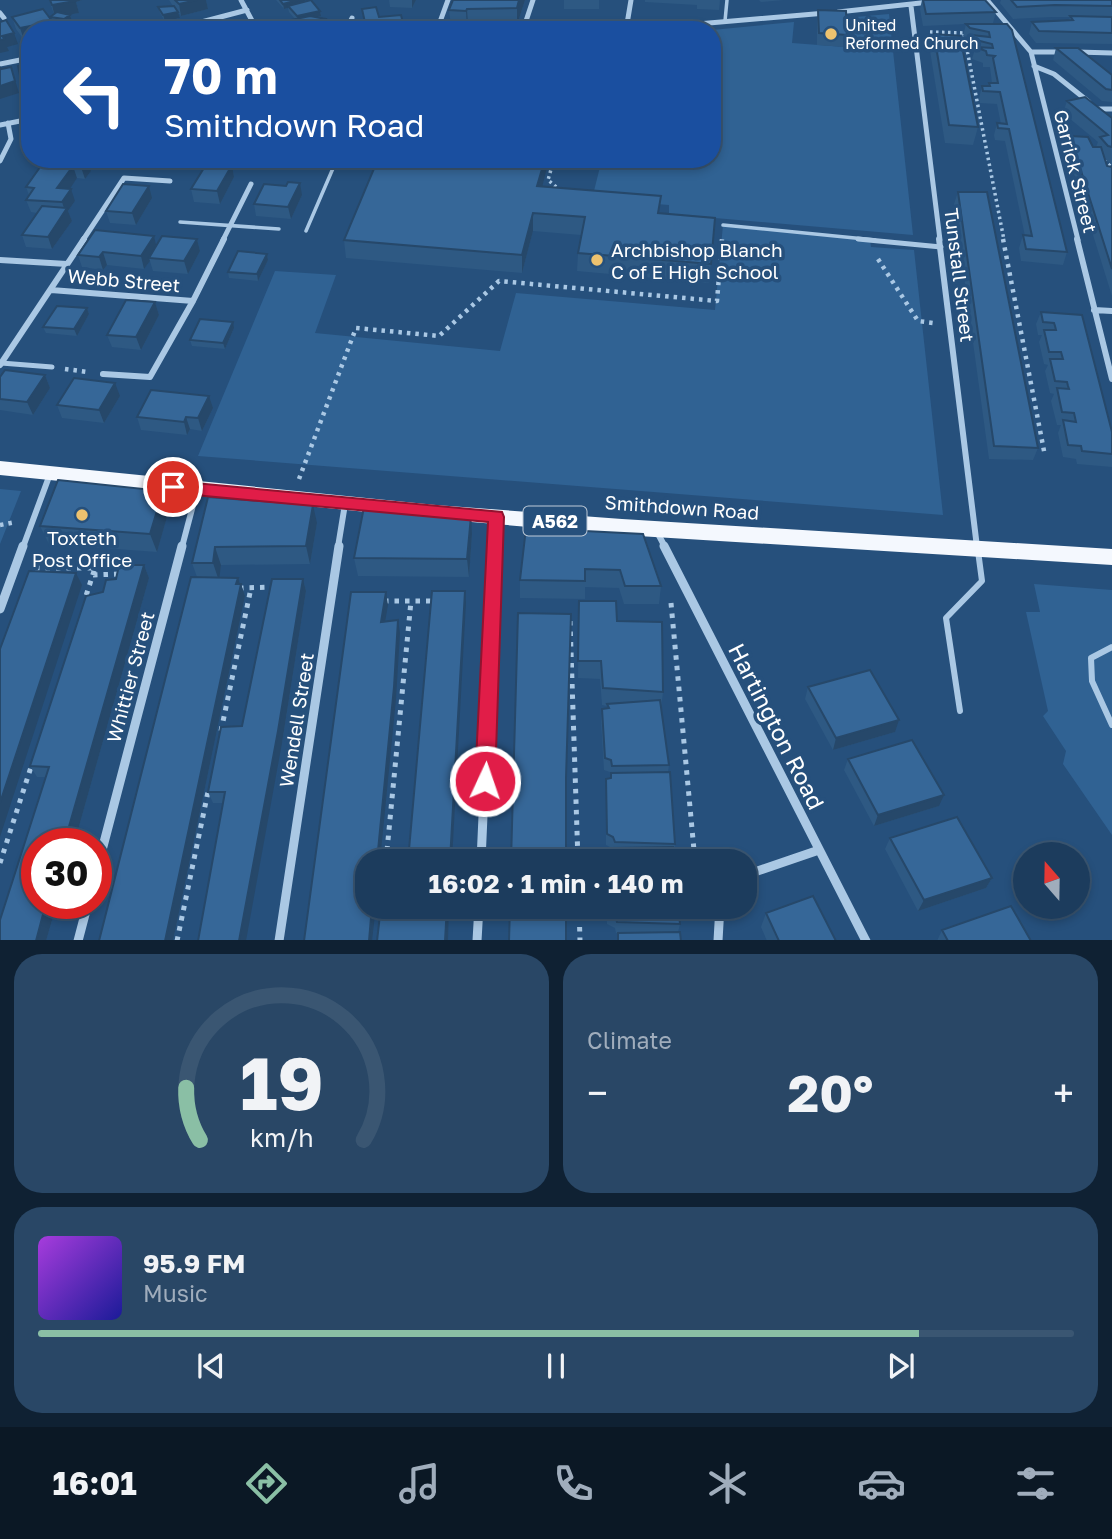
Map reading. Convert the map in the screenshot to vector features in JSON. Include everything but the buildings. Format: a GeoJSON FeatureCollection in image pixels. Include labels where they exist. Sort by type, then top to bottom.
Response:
{"type":"FeatureCollection","features":[{"type":"Feature","properties":{"kind":"highway","name":"Smithdown Road"},"geometry":{"type":"LineString","coordinates":[[0,468],[197,490],[496,517],[1112,557]]}},
{"type":"Feature","properties":{"kind":"street"},"geometry":{"type":"LineString","coordinates":[[241,0],[252,21]]}},
{"type":"Feature","properties":{"kind":"street"},"geometry":{"type":"LineString","coordinates":[[440,21],[448,0]]}},
{"type":"Feature","properties":{"kind":"street"},"geometry":{"type":"LineString","coordinates":[[526,21],[533,0]]}},
{"type":"Feature","properties":{"kind":"street"},"geometry":{"type":"LineString","coordinates":[[628,21],[631,0]]}},
{"type":"Feature","properties":{"kind":"street"},"geometry":{"type":"LineString","coordinates":[[721,22],[911,6],[948,0]]}},
{"type":"Feature","properties":{"kind":"street"},"geometry":{"type":"LineString","coordinates":[[987,0],[1031,52],[1112,52]]}},
{"type":"Feature","properties":{"kind":"street","name":"Tunstall Street"},"geometry":{"type":"LineString","coordinates":[[911,6],[977,548]]}},
{"type":"Feature","properties":{"kind":"street"},"geometry":{"type":"LineString","coordinates":[[205,21],[247,10]]}},
{"type":"Feature","properties":{"kind":"street","name":"Garrick Street"},"geometry":{"type":"LineString","coordinates":[[1031,52],[1112,379]]}},
{"type":"Feature","properties":{"kind":"street"},"geometry":{"type":"LineString","coordinates":[[0,64],[21,60]]}},
{"type":"Feature","properties":{"kind":"street"},"geometry":{"type":"LineString","coordinates":[[1034,66],[1054,74],[1105,115]]}},
{"type":"Feature","properties":{"kind":"street"},"geometry":{"type":"LineString","coordinates":[[1098,109],[1112,110]]}},
{"type":"Feature","properties":{"kind":"street"},"geometry":{"type":"LineString","coordinates":[[0,125],[21,121]]}},
{"type":"Feature","properties":{"kind":"street"},"geometry":{"type":"LineString","coordinates":[[0,161],[11,139],[8,123]]}},
{"type":"Feature","properties":{"kind":"street","name":"Webb Street"},"geometry":{"type":"LineString","coordinates":[[0,364],[124,178],[170,181]]}},
{"type":"Feature","properties":{"kind":"street","name":"Webb Street"},"geometry":{"type":"LineString","coordinates":[[103,373],[150,377],[193,301],[251,184]]}},
{"type":"Feature","properties":{"kind":"street"},"geometry":{"type":"LineString","coordinates":[[0,260],[67,264]]}},
{"type":"Feature","properties":{"kind":"street","name":"Webb Street"},"geometry":{"type":"LineString","coordinates":[[51,290],[193,301]]}},
{"type":"Feature","properties":{"kind":"street"},"geometry":{"type":"LineString","coordinates":[[1094,310],[1112,311]]}},
{"type":"Feature","properties":{"kind":"street"},"geometry":{"type":"LineString","coordinates":[[0,609],[50,474]]}},
{"type":"Feature","properties":{"kind":"street","name":"Whittier Street"},"geometry":{"type":"LineString","coordinates":[[108,828],[197,490]]}},
{"type":"Feature","properties":{"kind":"street","name":"Wendell Street"},"geometry":{"type":"LineString","coordinates":[[279,940],[345,504]]}},
{"type":"Feature","properties":{"kind":"street"},"geometry":{"type":"LineString","coordinates":[[482,849],[496,517]]}},
{"type":"Feature","properties":{"kind":"street","name":"Hartington Road"},"geometry":{"type":"LineString","coordinates":[[655,528],[866,940]]}},
{"type":"Feature","properties":{"kind":"street"},"geometry":{"type":"LineString","coordinates":[[757,871],[819,850]]}},
{"type":"Feature","properties":{"kind":"street"},"geometry":{"type":"LineString","coordinates":[[78,940],[84,919]]}},
{"type":"Feature","properties":{"kind":"street"},"geometry":{"type":"LineString","coordinates":[[477,940],[478,919]]}},
{"type":"Feature","properties":{"kind":"street"},"geometry":{"type":"LineString","coordinates":[[718,940],[719,919]]}},
{"type":"Feature","properties":{"kind":"lane"},"geometry":{"type":"LineString","coordinates":[[725,22],[727,0]]}},
{"type":"Feature","properties":{"kind":"lane"},"geometry":{"type":"LineString","coordinates":[[306,231],[333,168]]}},
{"type":"Feature","properties":{"kind":"lane"},"geometry":{"type":"LineString","coordinates":[[180,222],[279,229]]}},
{"type":"Feature","properties":{"kind":"lane"},"geometry":{"type":"LineString","coordinates":[[723,225],[941,247]]}},
{"type":"Feature","properties":{"kind":"lane"},"geometry":{"type":"LineString","coordinates":[[0,364],[52,367]]}},
{"type":"Feature","properties":{"kind":"lane"},"geometry":{"type":"LineString","coordinates":[[960,712],[946,618],[982,580],[977,548]]}},
{"type":"Feature","properties":{"kind":"lane"},"geometry":{"type":"LineString","coordinates":[[1112,648],[1091,658],[1092,681],[1112,725]]}},
{"type":"Feature","properties":{"kind":"path"},"geometry":{"type":"LineString","coordinates":[[914,31],[1016,34]]}},
{"type":"Feature","properties":{"kind":"path"},"geometry":{"type":"LineString","coordinates":[[964,33],[1045,456]]}},
{"type":"Feature","properties":{"kind":"path"},"geometry":{"type":"LineString","coordinates":[[1095,153],[1112,167]]}},
{"type":"Feature","properties":{"kind":"path"},"geometry":{"type":"LineString","coordinates":[[551,168],[548,180],[566,195]]}},
{"type":"Feature","properties":{"kind":"path"},"geometry":{"type":"LineString","coordinates":[[291,499],[356,328],[439,336],[499,281],[717,301],[723,225]]}},
{"type":"Feature","properties":{"kind":"path"},"geometry":{"type":"LineString","coordinates":[[865,239],[918,321],[951,324]]}},
{"type":"Feature","properties":{"kind":"path"},"geometry":{"type":"LineString","coordinates":[[52,367],[103,373]]}},
{"type":"Feature","properties":{"kind":"path"},"geometry":{"type":"LineString","coordinates":[[15,569],[95,568],[85,601]]}},
{"type":"Feature","properties":{"kind":"path"},"geometry":{"type":"LineString","coordinates":[[93,575],[134,574]]}},
{"type":"Feature","properties":{"kind":"path"},"geometry":{"type":"LineString","coordinates":[[238,588],[278,587]]}},
{"type":"Feature","properties":{"kind":"path"},"geometry":{"type":"LineString","coordinates":[[220,737],[251,588]]}},
{"type":"Feature","properties":{"kind":"path"},"geometry":{"type":"LineString","coordinates":[[689,594],[671,601],[694,849]]}},
{"type":"Feature","properties":{"kind":"path"},"geometry":{"type":"LineString","coordinates":[[371,601],[438,601]]}},
{"type":"Feature","properties":{"kind":"path"},"geometry":{"type":"LineString","coordinates":[[387,849],[411,601]]}},
{"type":"Feature","properties":{"kind":"path"},"geometry":{"type":"LineString","coordinates":[[558,621],[571,621],[578,849]]}},
{"type":"Feature","properties":{"kind":"path"},"geometry":{"type":"LineString","coordinates":[[0,863],[34,758]]}},
{"type":"Feature","properties":{"kind":"path"},"geometry":{"type":"LineString","coordinates":[[177,940],[211,778]]}},
{"type":"Feature","properties":{"kind":"path"},"geometry":{"type":"LineString","coordinates":[[579,919],[580,940]]}},
{"type":"Feature","properties":{"kind":"shaded area"},"geometry":{"type":"Polygon","coordinates":[[[889,14],[913,235],[669,214],[669,205],[592,199],[600,168],[721,168],[721,29],[794,22],[792,43],[845,47],[844,18],[889,14]]]}},
{"type":"Feature","properties":{"kind":"shaded area"},"geometry":{"type":"Polygon","coordinates":[[[723,225],[870,240],[871,247],[914,250],[943,515],[198,456],[275,271],[336,275],[315,333],[500,351],[516,293],[715,310],[723,225]]]}},
{"type":"Feature","properties":{"kind":"shaded area"},"geometry":{"type":"Polygon","coordinates":[[[0,489],[21,491],[0,544],[0,489]]]}},
{"type":"Feature","properties":{"kind":"shaded area"},"geometry":{"type":"Polygon","coordinates":[[[1034,584],[1112,590],[1112,835],[1063,764],[1066,751],[1043,716],[1048,711],[1026,612],[1040,612],[1034,584]]]}},
{"type":"Feature","properties":{"kind":"place","name":"United Reformed Church"},"geometry":{"type":"Point","coordinates":[831,34]}},
{"type":"Feature","properties":{"kind":"place","name":"Archbishop Blanch C of E High School"},"geometry":{"type":"Point","coordinates":[597,260]}},
{"type":"Feature","properties":{"kind":"place","name":"Toxteth Post Office"},"geometry":{"type":"Point","coordinates":[82,515]}},
{"type":"Feature","properties":{"kind":"route"},"geometry":{"type":"LineString","coordinates":[[173,487],[496,517],[485,781]]}}]}
